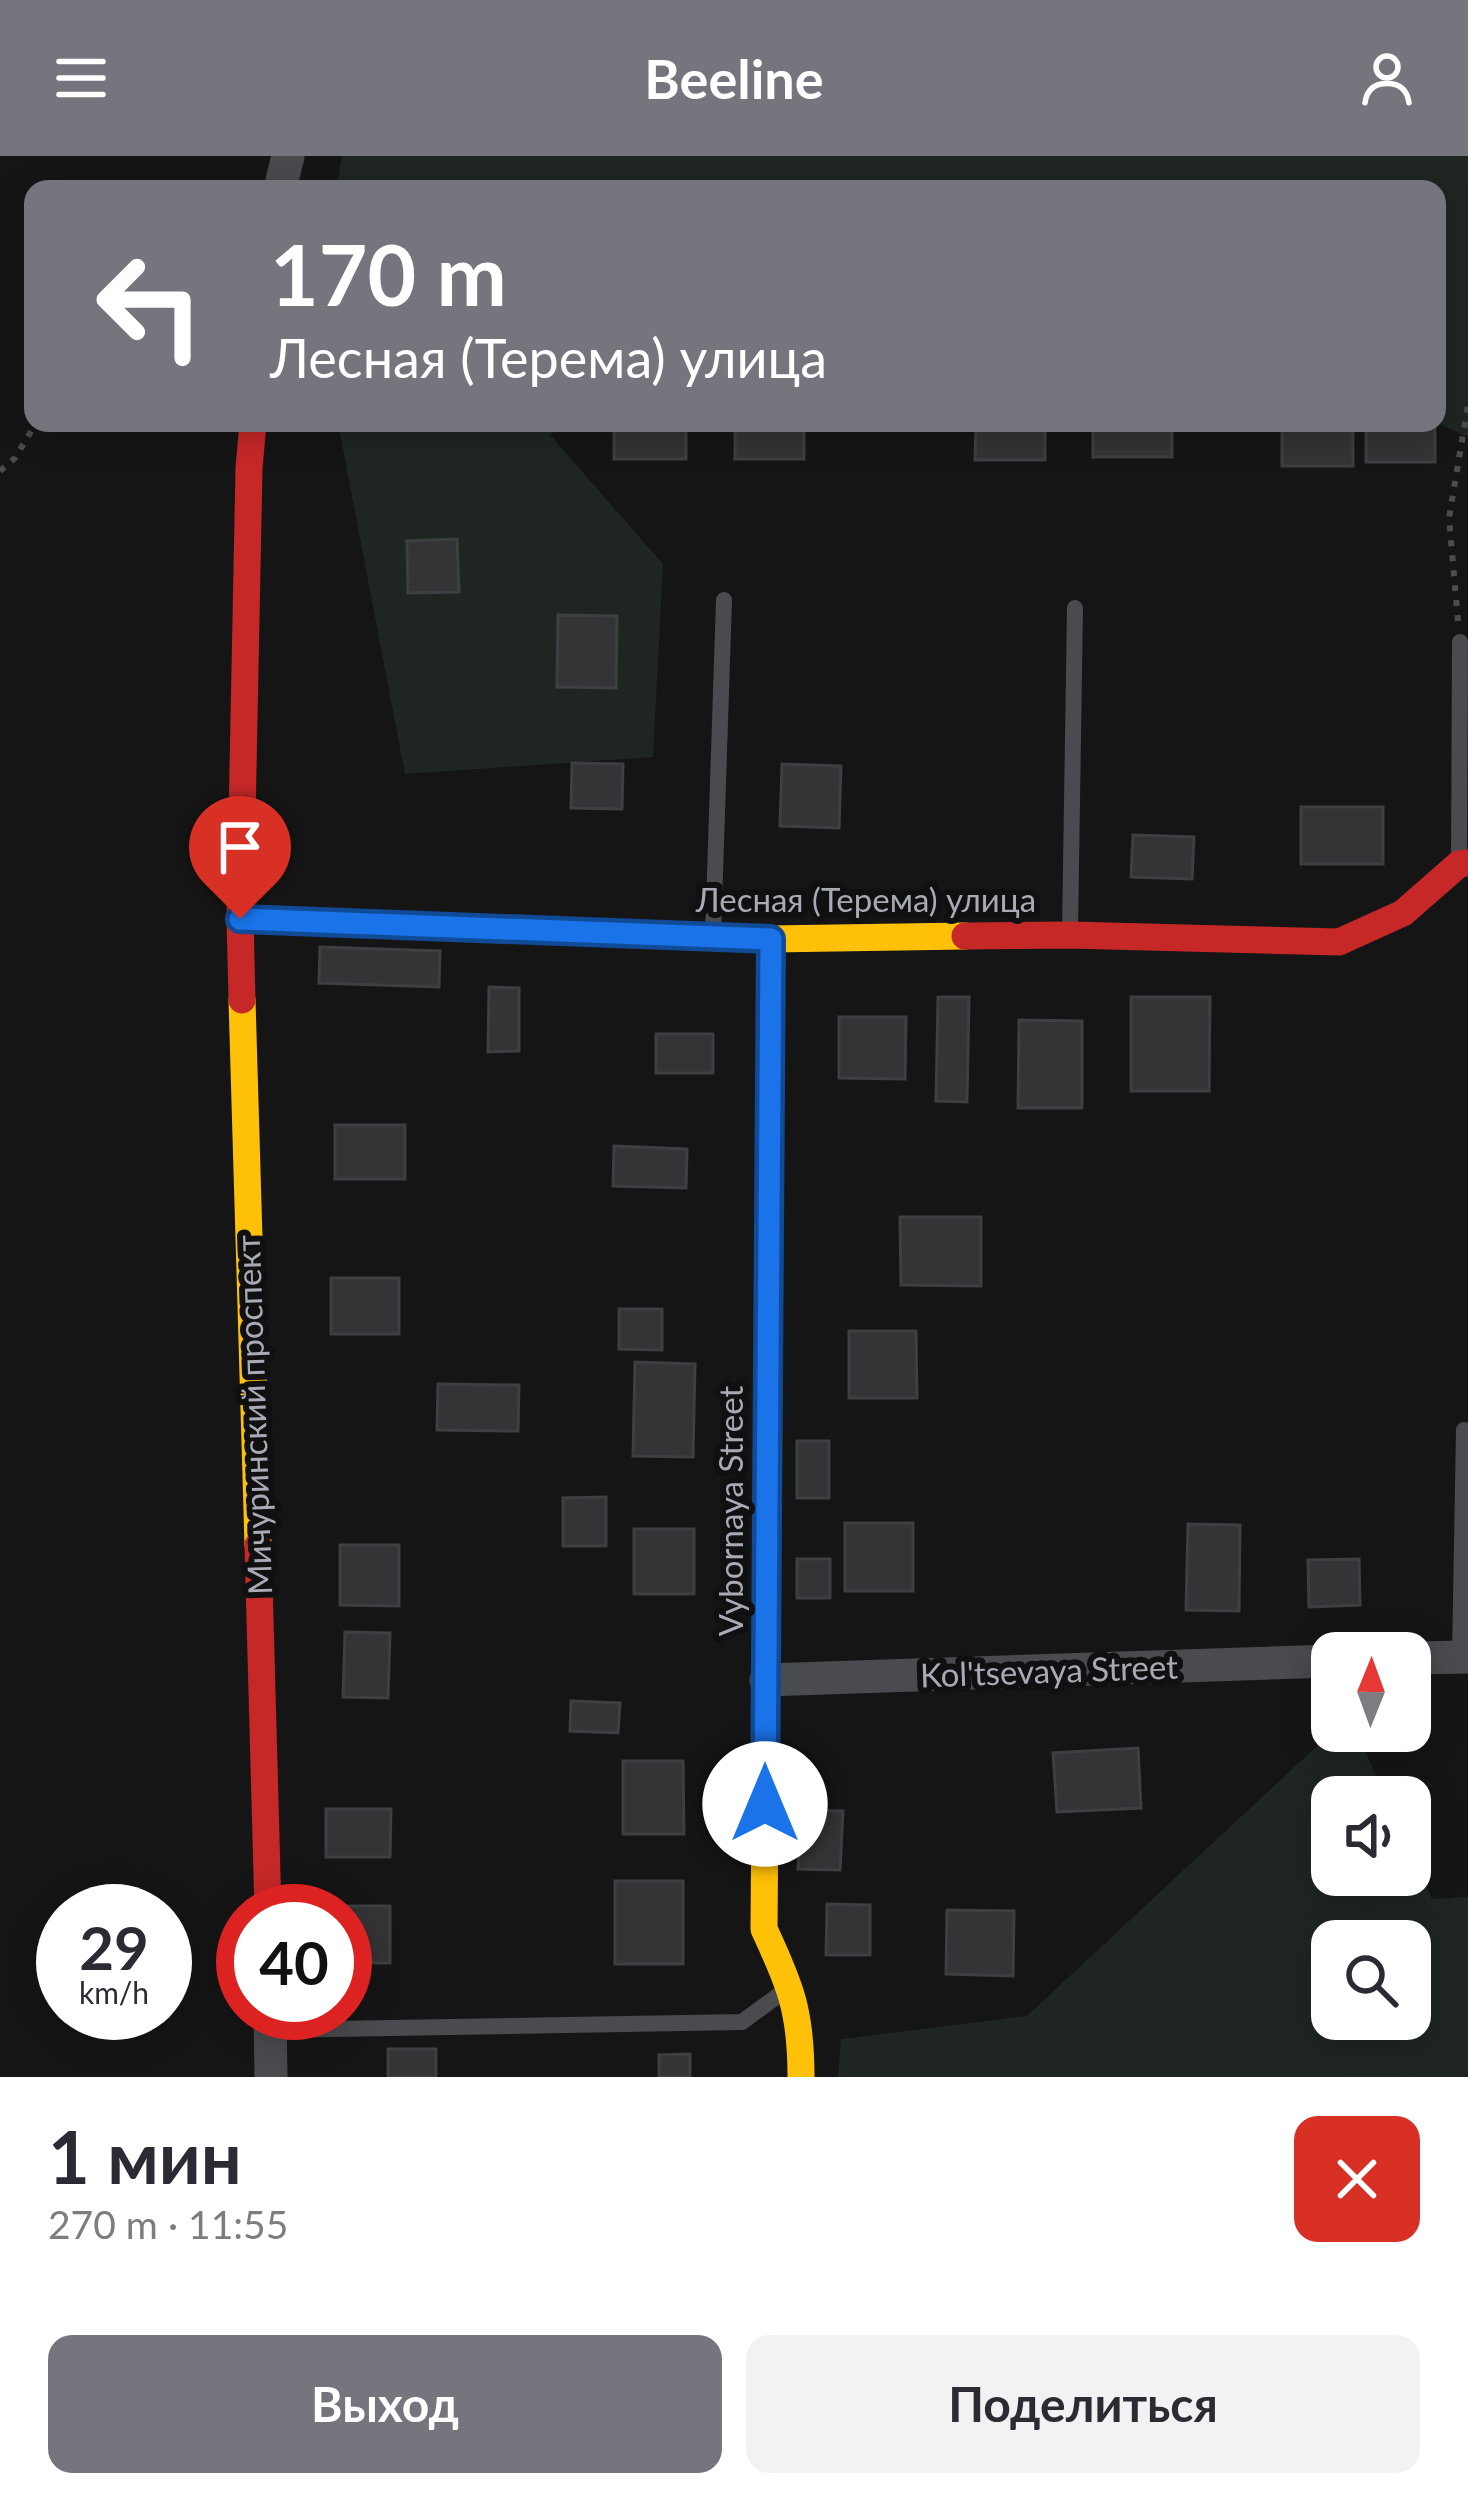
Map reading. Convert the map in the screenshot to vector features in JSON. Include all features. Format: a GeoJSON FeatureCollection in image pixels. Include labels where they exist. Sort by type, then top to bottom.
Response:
{"type":"FeatureCollection","features":[{"type":"Feature","properties":{"kind":"street","name":"Мичуринский проспект"},"geometry":{"type":"LineString","coordinates":[[252,432],[240,919],[267,1884]]}},
{"type":"Feature","properties":{"kind":"street","name":"Лесная (Терема) улица"},"geometry":{"type":"LineString","coordinates":[[240,919],[771,939],[1070,935],[1339,942],[1403,913],[1464,864]]}},
{"type":"Feature","properties":{"kind":"street","name":"Vybornaya Street"},"geometry":{"type":"LineString","coordinates":[[771,939],[764,1929],[791,1986],[801,2034],[801,2077]]}},
{"type":"Feature","properties":{"kind":"street"},"geometry":{"type":"LineString","coordinates":[[1431,1658],[1464,1657]]}},
{"type":"Feature","properties":{"kind":"street","name":"Kol'tsevaya Street"},"geometry":{"type":"LineString","coordinates":[[766,1680],[1311,1662]]}},
{"type":"Feature","properties":{"kind":"street"},"geometry":{"type":"LineString","coordinates":[[270,2040],[271,2077]]}},
{"type":"Feature","properties":{"kind":"lane"},"geometry":{"type":"LineString","coordinates":[[713,937],[724,600]]}},
{"type":"Feature","properties":{"kind":"lane"},"geometry":{"type":"LineString","coordinates":[[1070,935],[1076,608]]}},
{"type":"Feature","properties":{"kind":"lane"},"geometry":{"type":"LineString","coordinates":[[1460,642],[1464,864]]}},
{"type":"Feature","properties":{"kind":"lane"},"geometry":{"type":"LineString","coordinates":[[1464,1430],[1464,1657]]}},
{"type":"Feature","properties":{"kind":"lane"},"geometry":{"type":"LineString","coordinates":[[372,2022],[742,2022],[791,1986]]}},
{"type":"Feature","properties":{"kind":"path"},"geometry":{"type":"LineString","coordinates":[[1460,642],[1449,518],[1468,405]]}},
{"type":"Feature","properties":{"kind":"path"},"geometry":{"type":"LineString","coordinates":[[0,471],[15,458],[31,432]]}},
{"type":"Feature","properties":{"kind":"shaded area"},"geometry":{"type":"Polygon","coordinates":[[[342,156],[1468,156],[1468,437],[1446,427],[1446,180],[338,180],[342,156]]]}},
{"type":"Feature","properties":{"kind":"shaded area"},"geometry":{"type":"Polygon","coordinates":[[[340,432],[553,432],[550,435],[663,564],[653,757],[405,774],[340,432]]]}},
{"type":"Feature","properties":{"kind":"shaded area"},"geometry":{"type":"Polygon","coordinates":[[[1311,1751],[1366,1752],[1376,1776],[1311,1776],[1311,1896],[1468,1897],[1468,2077],[838,2077],[841,2039],[1027,2016],[1311,1751]]]}},
{"type":"Feature","properties":{"kind":"building"},"geometry":{"type":"Polygon","coordinates":[[[614,432],[686,432],[686,459],[614,459],[614,432]]]}},
{"type":"Feature","properties":{"kind":"building"},"geometry":{"type":"Polygon","coordinates":[[[735,432],[804,432],[804,459],[735,459],[735,432]]]}},
{"type":"Feature","properties":{"kind":"building"},"geometry":{"type":"Polygon","coordinates":[[[976,432],[1045,432],[1045,460],[975,460],[976,432]]]}},
{"type":"Feature","properties":{"kind":"building"},"geometry":{"type":"Polygon","coordinates":[[[1093,432],[1172,432],[1172,457],[1093,457],[1093,432]]]}},
{"type":"Feature","properties":{"kind":"building"},"geometry":{"type":"Polygon","coordinates":[[[1282,432],[1353,432],[1353,466],[1282,466],[1282,432]]]}},
{"type":"Feature","properties":{"kind":"building"},"geometry":{"type":"Polygon","coordinates":[[[1366,432],[1435,432],[1435,462],[1366,462],[1366,432]]]}},
{"type":"Feature","properties":{"kind":"building"},"geometry":{"type":"Polygon","coordinates":[[[457,539],[459,592],[408,593],[407,541],[457,539]]]}},
{"type":"Feature","properties":{"kind":"building"},"geometry":{"type":"Polygon","coordinates":[[[558,615],[617,616],[616,688],[557,687],[558,615]]]}},
{"type":"Feature","properties":{"kind":"building"},"geometry":{"type":"Polygon","coordinates":[[[572,763],[623,764],[622,809],[571,808],[572,763]]]}},
{"type":"Feature","properties":{"kind":"building"},"geometry":{"type":"Polygon","coordinates":[[[782,764],[841,766],[839,828],[780,826],[782,764]]]}},
{"type":"Feature","properties":{"kind":"building"},"geometry":{"type":"Polygon","coordinates":[[[1301,807],[1383,807],[1383,864],[1301,864],[1301,807]]]}},
{"type":"Feature","properties":{"kind":"building"},"geometry":{"type":"Polygon","coordinates":[[[1133,835],[1194,837],[1192,879],[1131,877],[1133,835]]]}},
{"type":"Feature","properties":{"kind":"building"},"geometry":{"type":"Polygon","coordinates":[[[320,947],[440,951],[439,987],[319,983],[320,947]]]}},
{"type":"Feature","properties":{"kind":"building"},"geometry":{"type":"Polygon","coordinates":[[[489,987],[519,988],[519,1051],[488,1052],[489,987]]]}},
{"type":"Feature","properties":{"kind":"building"},"geometry":{"type":"Polygon","coordinates":[[[938,997],[969,997],[967,1102],[936,1101],[938,997]]]}},
{"type":"Feature","properties":{"kind":"building"},"geometry":{"type":"Polygon","coordinates":[[[1131,997],[1210,997],[1209,1091],[1131,1091],[1131,997]]]}},
{"type":"Feature","properties":{"kind":"building"},"geometry":{"type":"Polygon","coordinates":[[[839,1017],[906,1017],[905,1079],[839,1078],[839,1017]]]}},
{"type":"Feature","properties":{"kind":"building"},"geometry":{"type":"Polygon","coordinates":[[[1019,1020],[1082,1021],[1082,1108],[1018,1108],[1019,1020]]]}},
{"type":"Feature","properties":{"kind":"building"},"geometry":{"type":"Polygon","coordinates":[[[656,1034],[713,1034],[713,1073],[656,1073],[656,1034]]]}},
{"type":"Feature","properties":{"kind":"building"},"geometry":{"type":"Polygon","coordinates":[[[335,1125],[405,1125],[405,1179],[335,1179],[335,1125]]]}},
{"type":"Feature","properties":{"kind":"building"},"geometry":{"type":"Polygon","coordinates":[[[614,1146],[687,1149],[686,1188],[613,1186],[614,1146]]]}},
{"type":"Feature","properties":{"kind":"building"},"geometry":{"type":"Polygon","coordinates":[[[900,1217],[981,1217],[981,1286],[901,1285],[900,1217]]]}},
{"type":"Feature","properties":{"kind":"building"},"geometry":{"type":"Polygon","coordinates":[[[331,1278],[399,1278],[399,1334],[331,1334],[331,1278]]]}},
{"type":"Feature","properties":{"kind":"building"},"geometry":{"type":"Polygon","coordinates":[[[619,1309],[662,1309],[662,1350],[619,1349],[619,1309]]]}},
{"type":"Feature","properties":{"kind":"building"},"geometry":{"type":"Polygon","coordinates":[[[849,1331],[916,1331],[917,1398],[849,1398],[849,1331]]]}},
{"type":"Feature","properties":{"kind":"building"},"geometry":{"type":"Polygon","coordinates":[[[635,1362],[695,1364],[693,1457],[633,1456],[635,1362]]]}},
{"type":"Feature","properties":{"kind":"building"},"geometry":{"type":"Polygon","coordinates":[[[438,1384],[519,1385],[518,1431],[437,1430],[438,1384]]]}},
{"type":"Feature","properties":{"kind":"building"},"geometry":{"type":"Polygon","coordinates":[[[797,1441],[829,1441],[829,1498],[797,1498],[797,1441]]]}},
{"type":"Feature","properties":{"kind":"building"},"geometry":{"type":"Polygon","coordinates":[[[606,1497],[606,1546],[563,1546],[563,1498],[606,1497]]]}},
{"type":"Feature","properties":{"kind":"building"},"geometry":{"type":"Polygon","coordinates":[[[845,1523],[913,1523],[913,1591],[845,1591],[845,1523]]]}},
{"type":"Feature","properties":{"kind":"building"},"geometry":{"type":"Polygon","coordinates":[[[1188,1524],[1240,1525],[1239,1611],[1186,1610],[1188,1524]]]}},
{"type":"Feature","properties":{"kind":"building"},"geometry":{"type":"Polygon","coordinates":[[[634,1529],[694,1529],[694,1594],[634,1594],[634,1529]]]}},
{"type":"Feature","properties":{"kind":"building"},"geometry":{"type":"Polygon","coordinates":[[[340,1545],[399,1545],[399,1606],[340,1605],[340,1545]]]}},
{"type":"Feature","properties":{"kind":"building"},"geometry":{"type":"Polygon","coordinates":[[[797,1559],[830,1559],[830,1598],[797,1598],[797,1559]]]}},
{"type":"Feature","properties":{"kind":"building"},"geometry":{"type":"Polygon","coordinates":[[[1359,1559],[1360,1605],[1309,1607],[1308,1560],[1359,1559]]]}},
{"type":"Feature","properties":{"kind":"building"},"geometry":{"type":"Polygon","coordinates":[[[345,1632],[390,1633],[388,1698],[343,1697],[345,1632]]]}},
{"type":"Feature","properties":{"kind":"building"},"geometry":{"type":"Polygon","coordinates":[[[571,1701],[620,1703],[618,1733],[570,1731],[571,1701]]]}},
{"type":"Feature","properties":{"kind":"building"},"geometry":{"type":"Polygon","coordinates":[[[1138,1748],[1141,1808],[1057,1812],[1053,1753],[1138,1748]]]}},
{"type":"Feature","properties":{"kind":"building"},"geometry":{"type":"Polygon","coordinates":[[[623,1761],[683,1761],[684,1834],[623,1834],[623,1761]]]}},
{"type":"Feature","properties":{"kind":"building"},"geometry":{"type":"Polygon","coordinates":[[[326,1809],[391,1809],[390,1857],[326,1857],[326,1809]]]}},
{"type":"Feature","properties":{"kind":"building"},"geometry":{"type":"Polygon","coordinates":[[[800,1810],[843,1811],[840,1870],[798,1869],[800,1810]]]}},
{"type":"Feature","properties":{"kind":"building"},"geometry":{"type":"Polygon","coordinates":[[[615,1881],[683,1881],[683,1964],[615,1964],[615,1881]]]}},
{"type":"Feature","properties":{"kind":"building"},"geometry":{"type":"Polygon","coordinates":[[[827,1904],[870,1905],[870,1955],[826,1955],[827,1904]]]}},
{"type":"Feature","properties":{"kind":"building"},"geometry":{"type":"Polygon","coordinates":[[[372,1906],[390,1906],[390,1963],[372,1963],[372,1906]]]}},
{"type":"Feature","properties":{"kind":"building"},"geometry":{"type":"Polygon","coordinates":[[[947,1910],[1014,1911],[1013,1976],[946,1974],[947,1910]]]}},
{"type":"Feature","properties":{"kind":"building"},"geometry":{"type":"Polygon","coordinates":[[[388,2049],[436,2049],[436,2077],[388,2077],[388,2049]]]}},
{"type":"Feature","properties":{"kind":"building"},"geometry":{"type":"Polygon","coordinates":[[[690,2054],[690,2077],[659,2077],[659,2055],[690,2054]]]}},
{"type":"Feature","properties":{"kind":"traffic: slow"},"geometry":{"type":"LineString","coordinates":[[240,919],[771,939],[965,936]]}},
{"type":"Feature","properties":{"kind":"traffic: slow"},"geometry":{"type":"LineString","coordinates":[[242,1000],[258,1545]]}},
{"type":"Feature","properties":{"kind":"traffic: slow"},"geometry":{"type":"LineString","coordinates":[[768,1417],[764,1929],[793,2000],[801,2077]]}},
{"type":"Feature","properties":{"kind":"traffic: jam"},"geometry":{"type":"LineString","coordinates":[[242,1000],[252,432]]}},
{"type":"Feature","properties":{"kind":"traffic: jam"},"geometry":{"type":"LineString","coordinates":[[965,936],[1339,942],[1403,913],[1459,864],[1468,863]]}},
{"type":"Feature","properties":{"kind":"traffic: jam"},"geometry":{"type":"LineString","coordinates":[[768,1417],[771,939]]}},
{"type":"Feature","properties":{"kind":"traffic: jam"},"geometry":{"type":"LineString","coordinates":[[258,1545],[267,1884]]}},
{"type":"Feature","properties":{"kind":"route"},"geometry":{"type":"LineString","coordinates":[[240,919],[771,939],[765,1804]]}}]}
